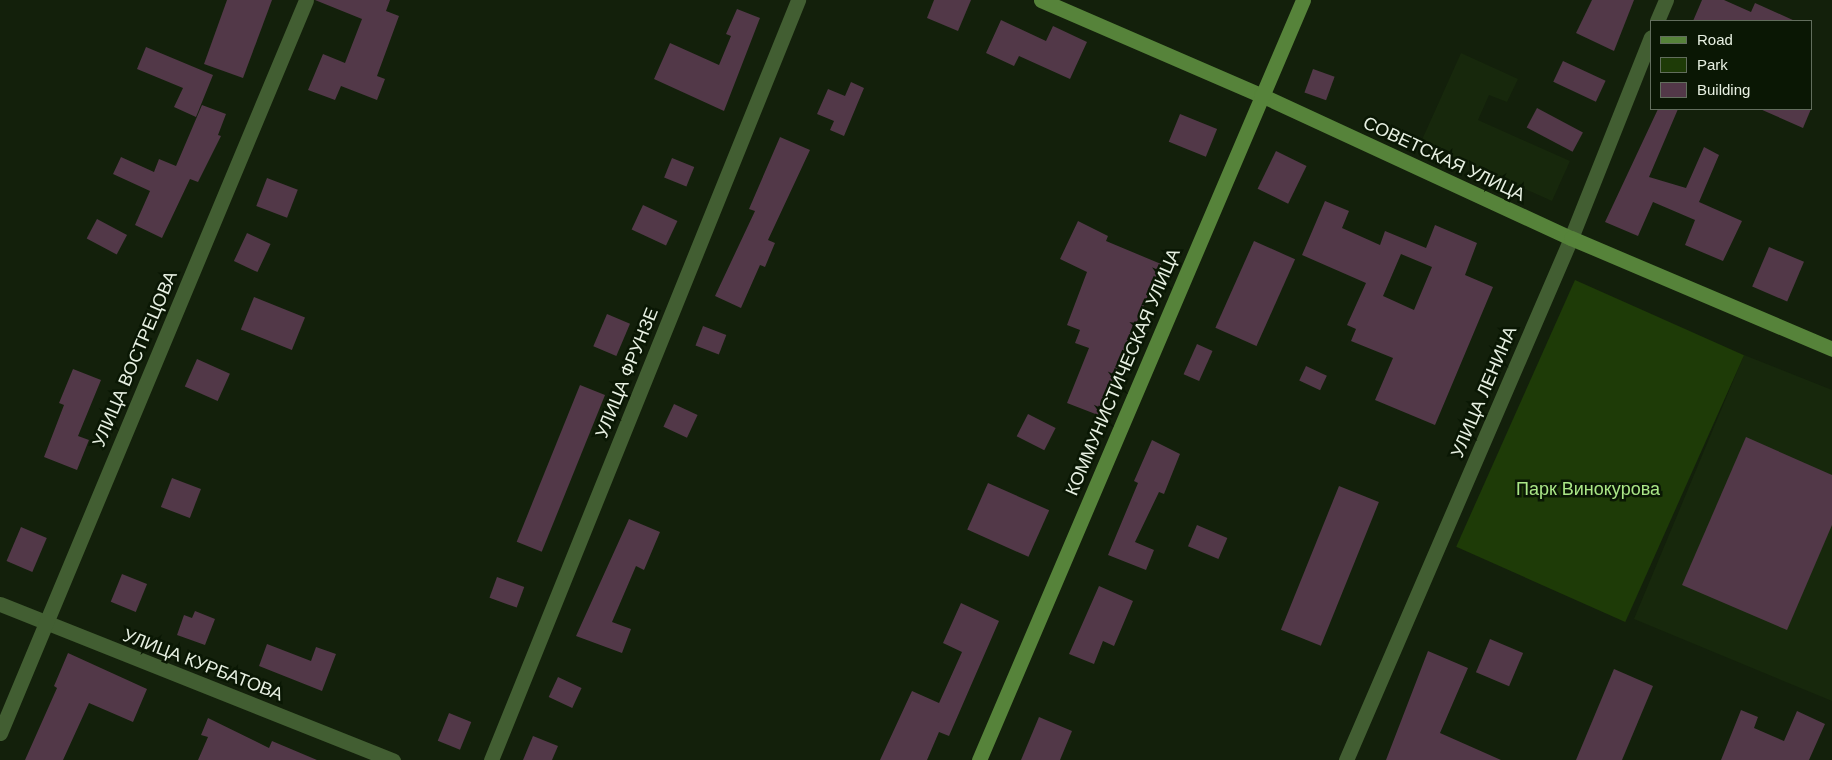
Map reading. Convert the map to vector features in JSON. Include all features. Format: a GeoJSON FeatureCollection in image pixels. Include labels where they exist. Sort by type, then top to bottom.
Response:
{"type":"FeatureCollection","features":[{"type":"Feature","properties":{"kind":"street","name":"УЛИЦА ВОСТРЕЦОВА"},"geometry":{"type":"LineString","coordinates":[[0,733],[44,623],[306,0]]}},
{"type":"Feature","properties":{"kind":"street","name":"УЛИЦА ФРУНЗЕ"},"geometry":{"type":"LineString","coordinates":[[491,760],[798,0]]}},
{"type":"Feature","properties":{"kind":"street","name":"СОВЕТСКАЯ УЛИЦА"},"geometry":{"type":"LineString","coordinates":[[1041,0],[1261,95],[1571,238],[1832,349]]}},
{"type":"Feature","properties":{"kind":"street","name":"КОММУНИСТИЧЕСКАЯ УЛИЦА"},"geometry":{"type":"LineString","coordinates":[[979,760],[1303,0]]}},
{"type":"Feature","properties":{"kind":"street"},"geometry":{"type":"LineString","coordinates":[[1657,20],[1666,0]]}},
{"type":"Feature","properties":{"kind":"street","name":"УЛИЦА ЛЕНИНА"},"geometry":{"type":"LineString","coordinates":[[1346,760],[1571,238],[1650,40]]}},
{"type":"Feature","properties":{"kind":"street","name":"УЛИЦА КУРБАТОВА"},"geometry":{"type":"LineString","coordinates":[[0,604],[393,760]]}},
{"type":"Feature","properties":{"kind":"shaded area"},"geometry":{"type":"Polygon","coordinates":[[[1461,53],[1518,79],[1507,102],[1489,95],[1478,120],[1570,161],[1552,201],[1421,142],[1461,53]]]}},
{"type":"Feature","properties":{"kind":"shaded area"},"geometry":{"type":"Polygon","coordinates":[[[1744,355],[1832,390],[1832,701],[1634,619],[1744,355]]]}},
{"type":"Feature","properties":{"kind":"green space","name":"Парк Винокурова"},"geometry":{"type":"Polygon","coordinates":[[[1575,280],[1744,355],[1625,622],[1456,547],[1575,280]]]}},
{"type":"Feature","properties":{"kind":"building"},"geometry":{"type":"Polygon","coordinates":[[[227,0],[272,0],[243,78],[204,64],[227,0]]]}},
{"type":"Feature","properties":{"kind":"building"},"geometry":{"type":"Polygon","coordinates":[[[315,0],[390,0],[386,11],[399,16],[377,76],[385,79],[377,100],[341,86],[335,100],[308,90],[323,54],[345,63],[362,19],[315,0]]]}},
{"type":"Feature","properties":{"kind":"building"},"geometry":{"type":"Polygon","coordinates":[[[934,0],[971,0],[958,31],[927,18],[934,0]]]}},
{"type":"Feature","properties":{"kind":"building"},"geometry":{"type":"Polygon","coordinates":[[[1592,0],[1634,0],[1614,51],[1576,33],[1592,0]]]}},
{"type":"Feature","properties":{"kind":"building"},"geometry":{"type":"Polygon","coordinates":[[[1702,0],[1724,0],[1751,12],[1755,3],[1793,20],[1693,20],[1702,0]]]}},
{"type":"Feature","properties":{"kind":"building"},"geometry":{"type":"Polygon","coordinates":[[[737,9],[760,18],[724,111],[654,79],[670,43],[719,65],[731,36],[726,34],[737,9]]]}},
{"type":"Feature","properties":{"kind":"building"},"geometry":{"type":"Polygon","coordinates":[[[1001,20],[1046,41],[1053,26],[1087,42],[1070,79],[1019,56],[1014,66],[986,53],[1001,20]]]}},
{"type":"Feature","properties":{"kind":"building"},"geometry":{"type":"Polygon","coordinates":[[[146,47],[213,75],[196,117],[174,107],[183,88],[137,69],[146,47]]]}},
{"type":"Feature","properties":{"kind":"building"},"geometry":{"type":"Polygon","coordinates":[[[1563,61],[1606,81],[1596,102],[1553,82],[1563,61]]]}},
{"type":"Feature","properties":{"kind":"building"},"geometry":{"type":"Polygon","coordinates":[[[1313,69],[1335,77],[1326,100],[1304,92],[1313,69]]]}},
{"type":"Feature","properties":{"kind":"building"},"geometry":{"type":"Polygon","coordinates":[[[851,82],[864,88],[844,136],[830,130],[834,121],[817,114],[828,89],[845,96],[851,82]]]}},
{"type":"Feature","properties":{"kind":"building"},"geometry":{"type":"Polygon","coordinates":[[[202,105],[226,114],[218,135],[221,136],[198,182],[190,179],[162,238],[135,225],[150,191],[113,174],[121,157],[154,172],[159,159],[176,166],[202,105]]]}},
{"type":"Feature","properties":{"kind":"building"},"geometry":{"type":"Polygon","coordinates":[[[1537,108],[1583,132],[1573,152],[1527,127],[1537,108]]]}},
{"type":"Feature","properties":{"kind":"building"},"geometry":{"type":"Polygon","coordinates":[[[1658,110],[1678,110],[1649,177],[1686,188],[1704,147],[1719,155],[1699,202],[1742,221],[1723,261],[1685,245],[1695,220],[1653,202],[1638,236],[1605,222],[1658,110]]]}},
{"type":"Feature","properties":{"kind":"building"},"geometry":{"type":"Polygon","coordinates":[[[1762,110],[1811,110],[1803,128],[1762,110]]]}},
{"type":"Feature","properties":{"kind":"building"},"geometry":{"type":"Polygon","coordinates":[[[1180,114],[1217,129],[1206,157],[1169,142],[1180,114]]]}},
{"type":"Feature","properties":{"kind":"building"},"geometry":{"type":"Polygon","coordinates":[[[780,137],[810,150],[768,240],[775,243],[765,267],[760,265],[741,308],[715,296],[755,211],[749,209],[780,137]]]}},
{"type":"Feature","properties":{"kind":"building"},"geometry":{"type":"Polygon","coordinates":[[[1276,151],[1307,166],[1288,204],[1258,189],[1276,151]]]}},
{"type":"Feature","properties":{"kind":"building"},"geometry":{"type":"Polygon","coordinates":[[[672,158],[694,167],[686,186],[664,177],[672,158]]]}},
{"type":"Feature","properties":{"kind":"building"},"geometry":{"type":"Polygon","coordinates":[[[267,178],[298,190],[287,218],[256,206],[267,178]]]}},
{"type":"Feature","properties":{"kind":"building"},"geometry":{"type":"Polygon","coordinates":[[[1325,201],[1349,211],[1342,228],[1380,245],[1385,231],[1426,248],[1435,225],[1477,243],[1465,275],[1493,287],[1435,425],[1375,400],[1393,358],[1351,341],[1356,329],[1347,325],[1366,283],[1302,255],[1325,201]],[[1401,254],[1383,296],[1414,310],[1432,267],[1401,254]]]}},
{"type":"Feature","properties":{"kind":"building"},"geometry":{"type":"Polygon","coordinates":[[[643,205],[677,221],[666,246],[632,229],[643,205]]]}},
{"type":"Feature","properties":{"kind":"building"},"geometry":{"type":"Polygon","coordinates":[[[97,219],[127,235],[117,254],[87,238],[97,219]]]}},
{"type":"Feature","properties":{"kind":"building"},"geometry":{"type":"Polygon","coordinates":[[[1078,221],[1108,236],[1106,241],[1161,264],[1098,415],[1067,403],[1089,348],[1075,343],[1080,330],[1067,325],[1087,272],[1060,259],[1078,221]]]}},
{"type":"Feature","properties":{"kind":"building"},"geometry":{"type":"Polygon","coordinates":[[[247,233],[271,244],[257,272],[234,261],[247,233]]]}},
{"type":"Feature","properties":{"kind":"building"},"geometry":{"type":"Polygon","coordinates":[[[1254,241],[1295,259],[1256,346],[1215,328],[1254,241]]]}},
{"type":"Feature","properties":{"kind":"building"},"geometry":{"type":"Polygon","coordinates":[[[1769,247],[1804,262],[1787,301],[1752,287],[1769,247]]]}},
{"type":"Feature","properties":{"kind":"building"},"geometry":{"type":"Polygon","coordinates":[[[254,297],[305,318],[292,350],[241,329],[254,297]]]}},
{"type":"Feature","properties":{"kind":"building"},"geometry":{"type":"Polygon","coordinates":[[[607,314],[630,324],[616,356],[593,346],[607,314]]]}},
{"type":"Feature","properties":{"kind":"building"},"geometry":{"type":"Polygon","coordinates":[[[703,326],[726,335],[719,355],[695,346],[703,326]]]}},
{"type":"Feature","properties":{"kind":"building"},"geometry":{"type":"Polygon","coordinates":[[[1197,344],[1213,351],[1199,381],[1184,374],[1197,344]]]}},
{"type":"Feature","properties":{"kind":"building"},"geometry":{"type":"Polygon","coordinates":[[[197,359],[230,374],[218,401],[185,386],[197,359]]]}},
{"type":"Feature","properties":{"kind":"building"},"geometry":{"type":"Polygon","coordinates":[[[1306,366],[1327,376],[1320,390],[1299,381],[1306,366]]]}},
{"type":"Feature","properties":{"kind":"building"},"geometry":{"type":"Polygon","coordinates":[[[73,369],[101,380],[78,436],[89,440],[77,470],[44,457],[64,405],[59,403],[73,369]]]}},
{"type":"Feature","properties":{"kind":"building"},"geometry":{"type":"Polygon","coordinates":[[[580,385],[605,395],[542,552],[517,542],[580,385]]]}},
{"type":"Feature","properties":{"kind":"building"},"geometry":{"type":"Polygon","coordinates":[[[674,404],[698,415],[687,438],[663,427],[674,404]]]}},
{"type":"Feature","properties":{"kind":"building"},"geometry":{"type":"Polygon","coordinates":[[[1028,414],[1056,428],[1044,450],[1017,436],[1028,414]]]}},
{"type":"Feature","properties":{"kind":"building"},"geometry":{"type":"Polygon","coordinates":[[[1746,437],[1832,475],[1832,525],[1787,630],[1682,585],[1746,437]]]}},
{"type":"Feature","properties":{"kind":"building"},"geometry":{"type":"Polygon","coordinates":[[[1152,440],[1180,454],[1164,494],[1159,492],[1135,542],[1154,550],[1146,570],[1108,555],[1138,483],[1134,481],[1152,440]]]}},
{"type":"Feature","properties":{"kind":"building"},"geometry":{"type":"Polygon","coordinates":[[[172,478],[201,489],[190,518],[161,507],[172,478]]]}},
{"type":"Feature","properties":{"kind":"building"},"geometry":{"type":"Polygon","coordinates":[[[988,483],[1049,510],[1028,557],[967,530],[988,483]]]}},
{"type":"Feature","properties":{"kind":"building"},"geometry":{"type":"Polygon","coordinates":[[[1339,486],[1379,502],[1321,646],[1281,630],[1339,486]]]}},
{"type":"Feature","properties":{"kind":"building"},"geometry":{"type":"Polygon","coordinates":[[[629,519],[660,532],[644,570],[636,566],[612,622],[631,629],[622,653],[576,636],[629,519]]]}},
{"type":"Feature","properties":{"kind":"building"},"geometry":{"type":"Polygon","coordinates":[[[1197,525],[1227,538],[1218,559],[1188,546],[1197,525]]]}},
{"type":"Feature","properties":{"kind":"building"},"geometry":{"type":"Polygon","coordinates":[[[21,527],[47,538],[32,572],[7,561],[21,527]]]}},
{"type":"Feature","properties":{"kind":"building"},"geometry":{"type":"Polygon","coordinates":[[[122,574],[147,584],[136,612],[111,602],[122,574]]]}},
{"type":"Feature","properties":{"kind":"building"},"geometry":{"type":"Polygon","coordinates":[[[497,577],[524,587],[517,608],[489,598],[497,577]]]}},
{"type":"Feature","properties":{"kind":"building"},"geometry":{"type":"Polygon","coordinates":[[[1099,586],[1133,601],[1114,646],[1103,641],[1094,664],[1069,654],[1099,586]]]}},
{"type":"Feature","properties":{"kind":"building"},"geometry":{"type":"Polygon","coordinates":[[[961,603],[999,621],[949,736],[939,732],[927,760],[880,760],[912,691],[939,703],[962,652],[943,643],[961,603]]]}},
{"type":"Feature","properties":{"kind":"building"},"geometry":{"type":"Polygon","coordinates":[[[195,611],[215,619],[205,645],[177,635],[184,615],[192,618],[195,611]]]}},
{"type":"Feature","properties":{"kind":"building"},"geometry":{"type":"Polygon","coordinates":[[[1490,639],[1523,653],[1509,686],[1476,672],[1490,639]]]}},
{"type":"Feature","properties":{"kind":"building"},"geometry":{"type":"Polygon","coordinates":[[[267,644],[311,661],[316,647],[336,654],[322,691],[259,666],[267,644]]]}},
{"type":"Feature","properties":{"kind":"building"},"geometry":{"type":"Polygon","coordinates":[[[1428,651],[1468,668],[1440,733],[1501,760],[1386,760],[1428,651]]]}},
{"type":"Feature","properties":{"kind":"building"},"geometry":{"type":"Polygon","coordinates":[[[68,653],[147,689],[133,722],[89,703],[63,760],[25,760],[57,688],[54,686],[68,653]]]}},
{"type":"Feature","properties":{"kind":"building"},"geometry":{"type":"Polygon","coordinates":[[[1614,669],[1653,686],[1622,760],[1576,760],[1614,669]]]}},
{"type":"Feature","properties":{"kind":"building"},"geometry":{"type":"Polygon","coordinates":[[[558,677],[582,688],[572,708],[549,697],[558,677]]]}},
{"type":"Feature","properties":{"kind":"building"},"geometry":{"type":"Polygon","coordinates":[[[1741,710],[1758,717],[1754,728],[1784,741],[1797,711],[1825,724],[1809,760],[1721,760],[1741,710]]]}},
{"type":"Feature","properties":{"kind":"building"},"geometry":{"type":"Polygon","coordinates":[[[449,713],[471,722],[460,750],[438,741],[449,713]]]}},
{"type":"Feature","properties":{"kind":"building"},"geometry":{"type":"Polygon","coordinates":[[[1039,717],[1072,731],[1060,760],[1021,760],[1039,717]]]}},
{"type":"Feature","properties":{"kind":"building"},"geometry":{"type":"Polygon","coordinates":[[[208,718],[269,748],[272,741],[317,760],[198,760],[208,737],[201,735],[208,718]]]}},
{"type":"Feature","properties":{"kind":"building"},"geometry":{"type":"Polygon","coordinates":[[[533,736],[558,746],[552,760],[523,760],[533,736]]]}}]}
